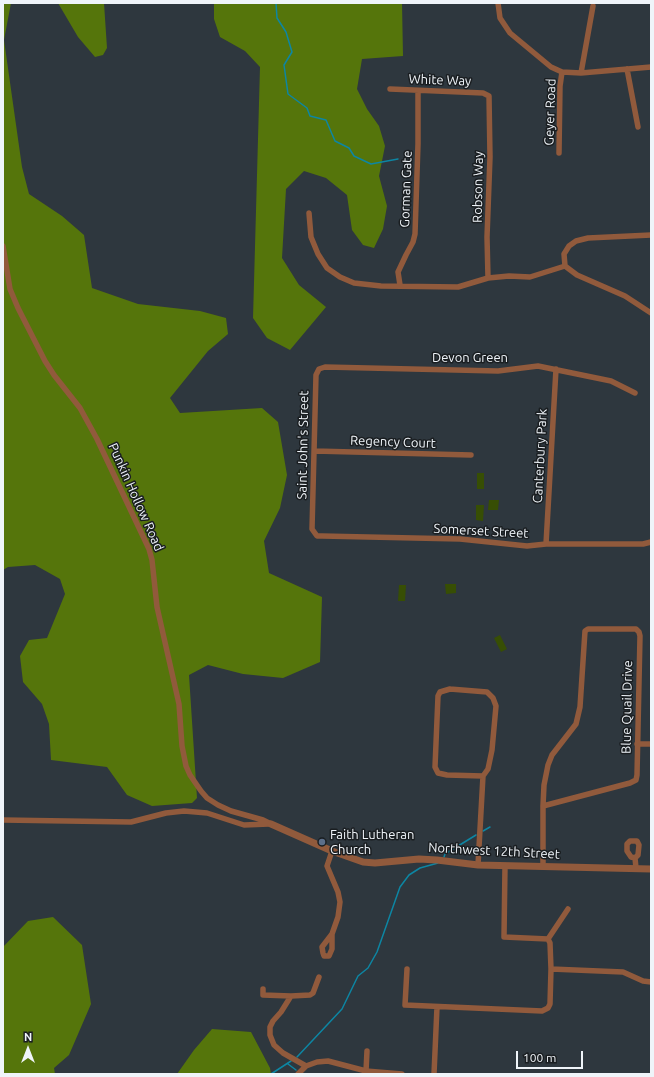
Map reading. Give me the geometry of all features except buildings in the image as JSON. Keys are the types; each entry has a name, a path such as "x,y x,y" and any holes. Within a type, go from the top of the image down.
{"street":[{"path":"498,3 500,18 510,33 551,67 562,72 581,73 651,67"},
{"path":"581,73 593,6"},
{"path":"627,70 638,127"},
{"name":"Geyer Road","path":"559,153 560,86 562,72"},
{"name":"White Way","path":"390,89 483,93 489,96"},
{"name":"Gorman Gate","path":"400,285 398,272 413,242 415,234 418,91"},
{"name":"Robson Way","path":"488,278 487,237 490,157 489,96"},
{"path":"309,213 314,247 327,268 340,277 354,283 372,285 458,287 488,278 509,276 530,277 565,266"},
{"path":"651,236 588,238 576,241 569,246 564,254 565,266 577,275 625,296 651,313"},
{"name":"Punkin Hollow Road","path":"3,246 10,289 18,308 48,366 80,408 97,439 149,549 152,560 157,607 179,704 182,746 186,766 190,775 200,791 207,798 218,805 271,824"},
{"name":"Devon Green","path":"325,367 498,371 538,366 611,381 635,393"},
{"name":"Saint John's Street","path":"312,529 316,375 319,369 325,367"},
{"name":"Canterbury Park","path":"546,544 556,369"},
{"name":"Regency Court","path":"314,450 471,455"},
{"name":"Somerset Street","path":"312,529 317,536 460,539 527,546 546,544 643,544 651,542"},
{"name":"Blue Quail Drive","path":"588,629 636,630 639,632 640,636 636,780 630,783 543,806 544,785 548,765 552,755 576,724 580,706 585,633 588,629"},
{"path":"478,865 483,776 488,769 492,750 496,706 493,698 487,692 450,689 440,692 438,696 436,713 435,767 438,773 447,775 483,776"},
{"path":"637,744 651,744"},
{"path":"543,806 543,867"},
{"path":"3,820 131,822 166,812 184,811 207,814 244,825 271,824"},
{"name":"Northwest 12th Street","path":"271,824 332,851 363,862 388,863 425,859 478,865 651,869"},
{"path":"332,851 327,866 338,892 340,902 338,918 332,934"},
{"path":"635,858 636,868"},
{"path":"505,866 504,937 548,938"},
{"path":"548,938 568,909"},
{"path":"407,969 405,1005 542,1011 548,1008 550,1004 552,969 550,944 548,938"},
{"path":"552,969 623,972 643,981 651,982"},
{"path":"263,989 263,995 310,995 315,989 319,977"},
{"path":"291,996 270,1026 270,1035 274,1045 283,1053 306,1066"},
{"path":"434,1074 437,1007"},
{"path":"366,1071 367,1051"},
{"path":"298,1074 306,1066 317,1062 328,1061 366,1071 402,1074"}],"green space":[{"path":"3,3 11,3 4,40 22,167 29,194 62,216 84,235 92,288 138,304 200,311 226,318 228,334 208,351 170,398 180,413 262,408 278,422 287,475 280,508 264,541 269,573 322,597 320,662 283,678 243,674 208,665 189,675 197,798 192,803 152,806 127,795 107,767 51,760 49,724 42,704 23,682 20,656 29,640 47,638 65,594 60,579 35,565 8,567 3,570"},
{"path":"58,3 104,3 107,48 103,55 95,57 78,37"},
{"path":"214,3 402,3 403,56 362,59 357,89 367,109 379,126 385,146 379,176 387,206 383,229 374,248 363,245 352,230 347,195 326,178 304,171 286,189 282,258 299,285 326,307 290,350 267,338 253,318 260,67 245,51 220,37 214,19"},
{"path":"477,473 484,473 484,489 477,489"},
{"path":"489,500 499,500 498,510 488,510"},
{"path":"476,505 484,505 483,521 476,520"},
{"path":"445,584 456,584 456,593 446,594"},
{"path":"399,585 406,585 405,601 398,601"},
{"path":"500,635 507,649 501,652 494,638"},
{"path":"53,917 82,945 91,1004 69,1055 54,1068 55,1074 3,1074 3,947 28,921"},
{"path":"212,1029 251,1032 270,1068 271,1074 177,1074 194,1050"}],"waterway":[{"path":"276,3 277,18 286,32 292,52 284,65 288,94 307,108 310,116 326,120 335,141 349,148 354,156 371,164 398,159"},
{"path":"483,831 490,827"},
{"path":"444,857 445,854 476,835"},
{"path":"297,1057 342,1009 358,976 368,968 377,952 400,887 409,875 420,868 438,863"},
{"path":"271,1074 291,1061"},
{"path":"288,1064 296,1070"}],"place":[{"name":"Faith Lutheran Church","path":"322,842"}]}
